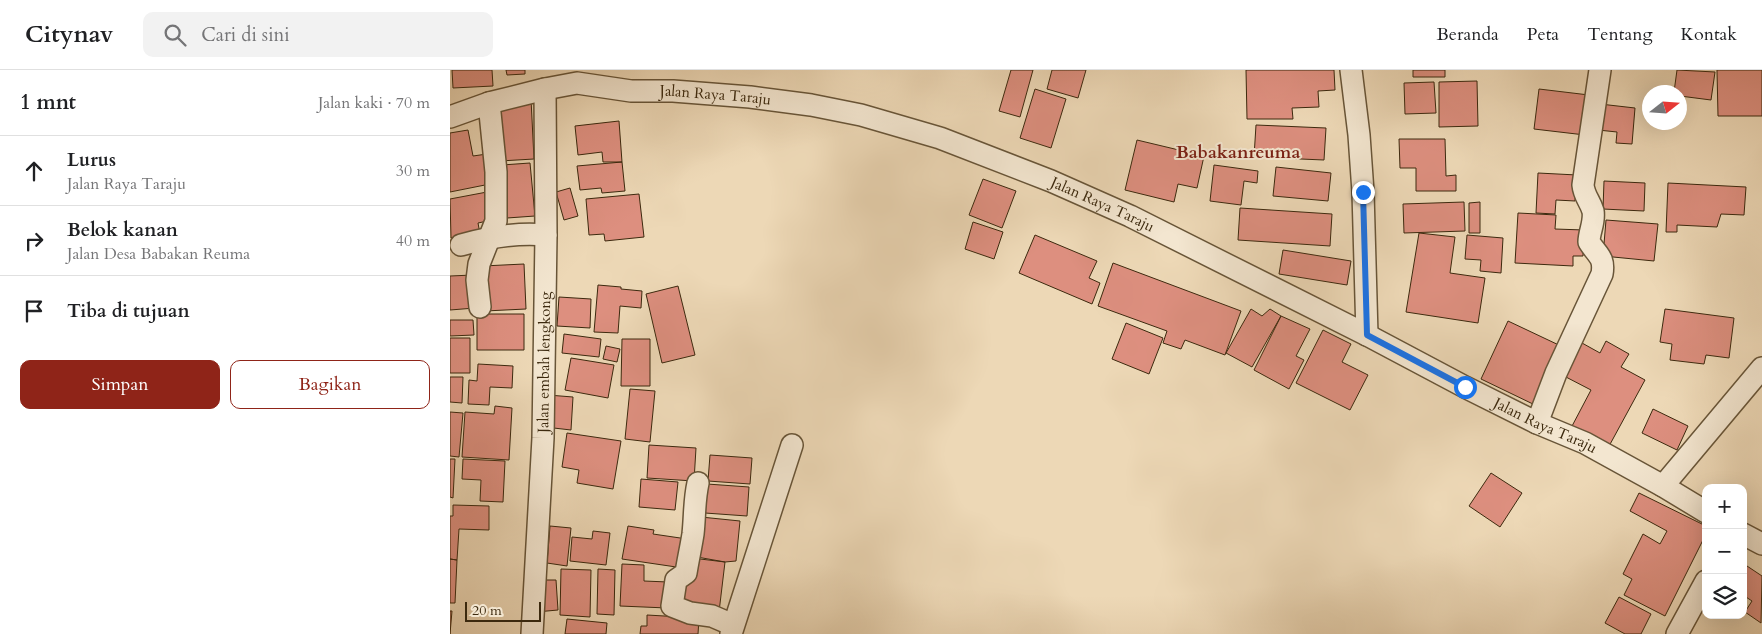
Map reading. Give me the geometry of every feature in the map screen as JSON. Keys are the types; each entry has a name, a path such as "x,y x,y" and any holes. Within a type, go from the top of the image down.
{"street":[{"path":"1352,70 1363,192 1367,335"},
{"path":"1537,423 1556,372 1602,274 1604,264 1588,242 1593,223 1592,211 1584,195 1583,185 1600,70"},
{"name":"Jalan Raya Taraju","path":"450,117 489,103 577,83 631,91 673,91 750,96 861,115 912,129 1042,177 1130,216 1537,423 1584,443 1702,510"},
{"name":"Jalan embah lengkong","path":"532,634 543,438 546,235 544,89"},
{"path":"480,307 479,264 496,221 496,172 489,103"},
{"path":"461,245 491,237 530,234 546,235"},
{"path":"1663,486 1762,368"},
{"path":"698,483 694,500 693,536 686,573 676,580 672,606 690,613 712,616 732,630 792,445"},
{"path":"1747,536 1762,544"},
{"path":"1676,634 1702,588"}],"building":[{"path":"452,70 492,70 493,86 453,88"},
{"path":"506,70 525,70 525,74 507,75"},
{"path":"1011,70 1033,70 1020,117 999,111"},
{"path":"1052,70 1086,70 1078,98 1047,89"},
{"path":"1246,70 1334,70 1335,90 1318,91 1319,107 1292,108 1293,119 1247,119"},
{"path":"1413,70 1445,70 1445,77 1413,77"},
{"path":"1677,70 1715,72 1711,100 1687,97 1687,85 1675,85"},
{"path":"1717,70 1762,70 1762,116 1718,116"},
{"path":"1477,81 1478,126 1439,127 1439,82"},
{"path":"1434,82 1436,113 1405,114 1404,83"},
{"path":"1035,89 1066,99 1051,148 1020,138"},
{"path":"1539,89 1589,95 1585,135 1534,129"},
{"path":"531,99 534,159 500,161 497,101"},
{"path":"1600,104 1635,108 1632,144 1616,143 1617,132 1598,130"},
{"path":"619,121 622,162 603,162 602,152 578,155 575,126"},
{"path":"1256,125 1326,128 1324,160 1254,157"},
{"path":"468,130 473,156 487,154 490,184 450,192 450,133"},
{"path":"1399,139 1445,139 1446,176 1456,175 1456,191 1416,191 1416,168 1400,168"},
{"path":"1137,140 1204,156 1197,188 1178,184 1174,202 1125,190"},
{"path":"622,162 625,191 602,193 601,188 580,190 577,166"},
{"path":"530,163 535,216 507,218 502,165"},
{"path":"1214,165 1258,171 1257,183 1244,181 1241,205 1210,201"},
{"path":"1276,167 1331,173 1328,201 1273,196"},
{"path":"1538,173 1577,175 1575,201 1556,200 1555,214 1536,213"},
{"path":"983,179 1016,191 1002,228 969,215"},
{"path":"1604,181 1645,183 1644,211 1603,209"},
{"path":"1668,183 1746,187 1744,215 1721,214 1717,227 1677,225 1677,232 1666,232"},
{"path":"570,188 578,216 564,220 556,192"},
{"path":"487,192 492,220 478,223 480,234 451,238 450,199"},
{"path":"639,194 644,237 605,241 604,234 589,235 586,199"},
{"path":"1464,202 1465,231 1404,233 1403,204"},
{"path":"1480,202 1480,233 1469,233 1469,203"},
{"path":"1240,208 1332,214 1330,246 1238,240"},
{"path":"1518,213 1556,215 1555,229 1584,230 1583,256 1573,256 1573,266 1515,263"},
{"path":"1606,220 1658,224 1654,261 1603,256"},
{"path":"973,222 1003,232 994,259 965,249"},
{"path":"1419,233 1455,237 1450,273 1485,278 1478,323 1406,312"},
{"path":"1035,235 1097,261 1089,278 1100,283 1092,304 1019,273"},
{"path":"1467,235 1503,238 1501,273 1480,271 1481,260 1465,259"},
{"path":"1283,250 1351,261 1347,285 1279,274"},
{"path":"1113,263 1241,311 1225,355 1185,340 1181,349 1163,343 1167,331 1098,306"},
{"path":"524,264 526,309 485,311 483,266"},
{"path":"473,275 475,308 450,310 450,276"},
{"path":"598,285 642,291 641,308 620,306 618,333 594,332"},
{"path":"678,286 695,355 662,363 646,294"},
{"path":"559,297 591,299 590,328 557,326"},
{"path":"1251,309 1262,316 1270,309 1281,316 1252,367 1226,353"},
{"path":"1665,309 1734,318 1729,358 1706,355 1704,364 1670,360 1672,344 1660,342"},
{"path":"477,314 524,314 524,350 477,350"},
{"path":"1281,316 1310,329 1296,356 1304,360 1289,389 1254,370"},
{"path":"450,320 473,320 474,335 450,336"},
{"path":"1508,321 1563,347 1535,405 1481,379"},
{"path":"1126,323 1163,338 1149,374 1112,359"},
{"path":"1323,330 1351,344 1342,362 1368,375 1350,410 1296,383"},
{"path":"564,334 601,339 599,357 562,353"},
{"path":"450,338 470,338 470,373 450,373"},
{"path":"622,339 650,339 650,386 621,386"},
{"path":"1606,341 1629,354 1621,367 1645,380 1608,448 1571,428 1591,390 1564,376 1582,343 1600,353"},
{"path":"606,346 620,349 617,362 603,359"},
{"path":"571,358 614,365 608,398 565,390"},
{"path":"478,364 513,366 512,388 490,387 489,405 468,404 469,380 477,381"},
{"path":"450,377 463,377 462,403 450,402"},
{"path":"630,389 655,391 650,442 625,439"},
{"path":"548,395 573,397 571,430 545,427"},
{"path":"495,406 512,408 509,460 462,457 465,412 494,414"},
{"path":"1653,409 1688,426 1677,450 1642,433"},
{"path":"450,412 463,413 459,457 450,456"},
{"path":"567,433 621,441 613,489 577,483 579,470 562,467"},
{"path":"649,445 696,448 694,481 647,478"},
{"path":"710,455 752,458 750,484 708,481"},
{"path":"450,459 455,459 453,498 450,497"},
{"path":"463,459 505,461 503,502 480,501 481,480 462,479"},
{"path":"1491,473 1522,493 1500,527 1469,506"},
{"path":"641,479 678,482 675,510 639,507"},
{"path":"707,484 749,487 747,516 705,513"},
{"path":"1639,493 1702,524 1702,542 1665,616 1624,595 1632,579 1623,574 1643,534 1660,544 1667,531 1630,511"},
{"path":"453,505 489,506 489,530 459,529 457,560 450,559 450,516 453,516"},
{"path":"701,517 740,521 736,561 725,562 697,557"},
{"path":"550,526 571,528 567,566 547,563"},
{"path":"628,526 654,530 653,534 687,539 683,568 622,559"},
{"path":"593,531 610,533 606,565 570,561 572,537 592,539"},
{"path":"692,558 725,562 719,612 680,607 683,581"},
{"path":"450,559 457,560 455,603 450,603"},
{"path":"622,564 644,565 644,581 668,582 667,608 620,606"},
{"path":"1747,566 1762,576 1761,623 1747,613 1747,609 1752,601 1747,598"},
{"path":"561,569 591,570 590,617 560,615"},
{"path":"598,569 615,570 614,615 597,614"},
{"path":"540,580 556,580 558,610 536,612"},
{"path":"1619,597 1651,614 1641,634 1625,634 1605,623"},
{"path":"450,611 452,611 450,634"},
{"path":"647,615 699,618 698,634 640,634 641,626 647,626"},
{"path":"567,619 607,623 606,634 565,634"}],"district":[{"name":"Babakanreuma","path":"1238,152"}],"route":[{"path":"1363,192 1367,335 1465,387"}]}
